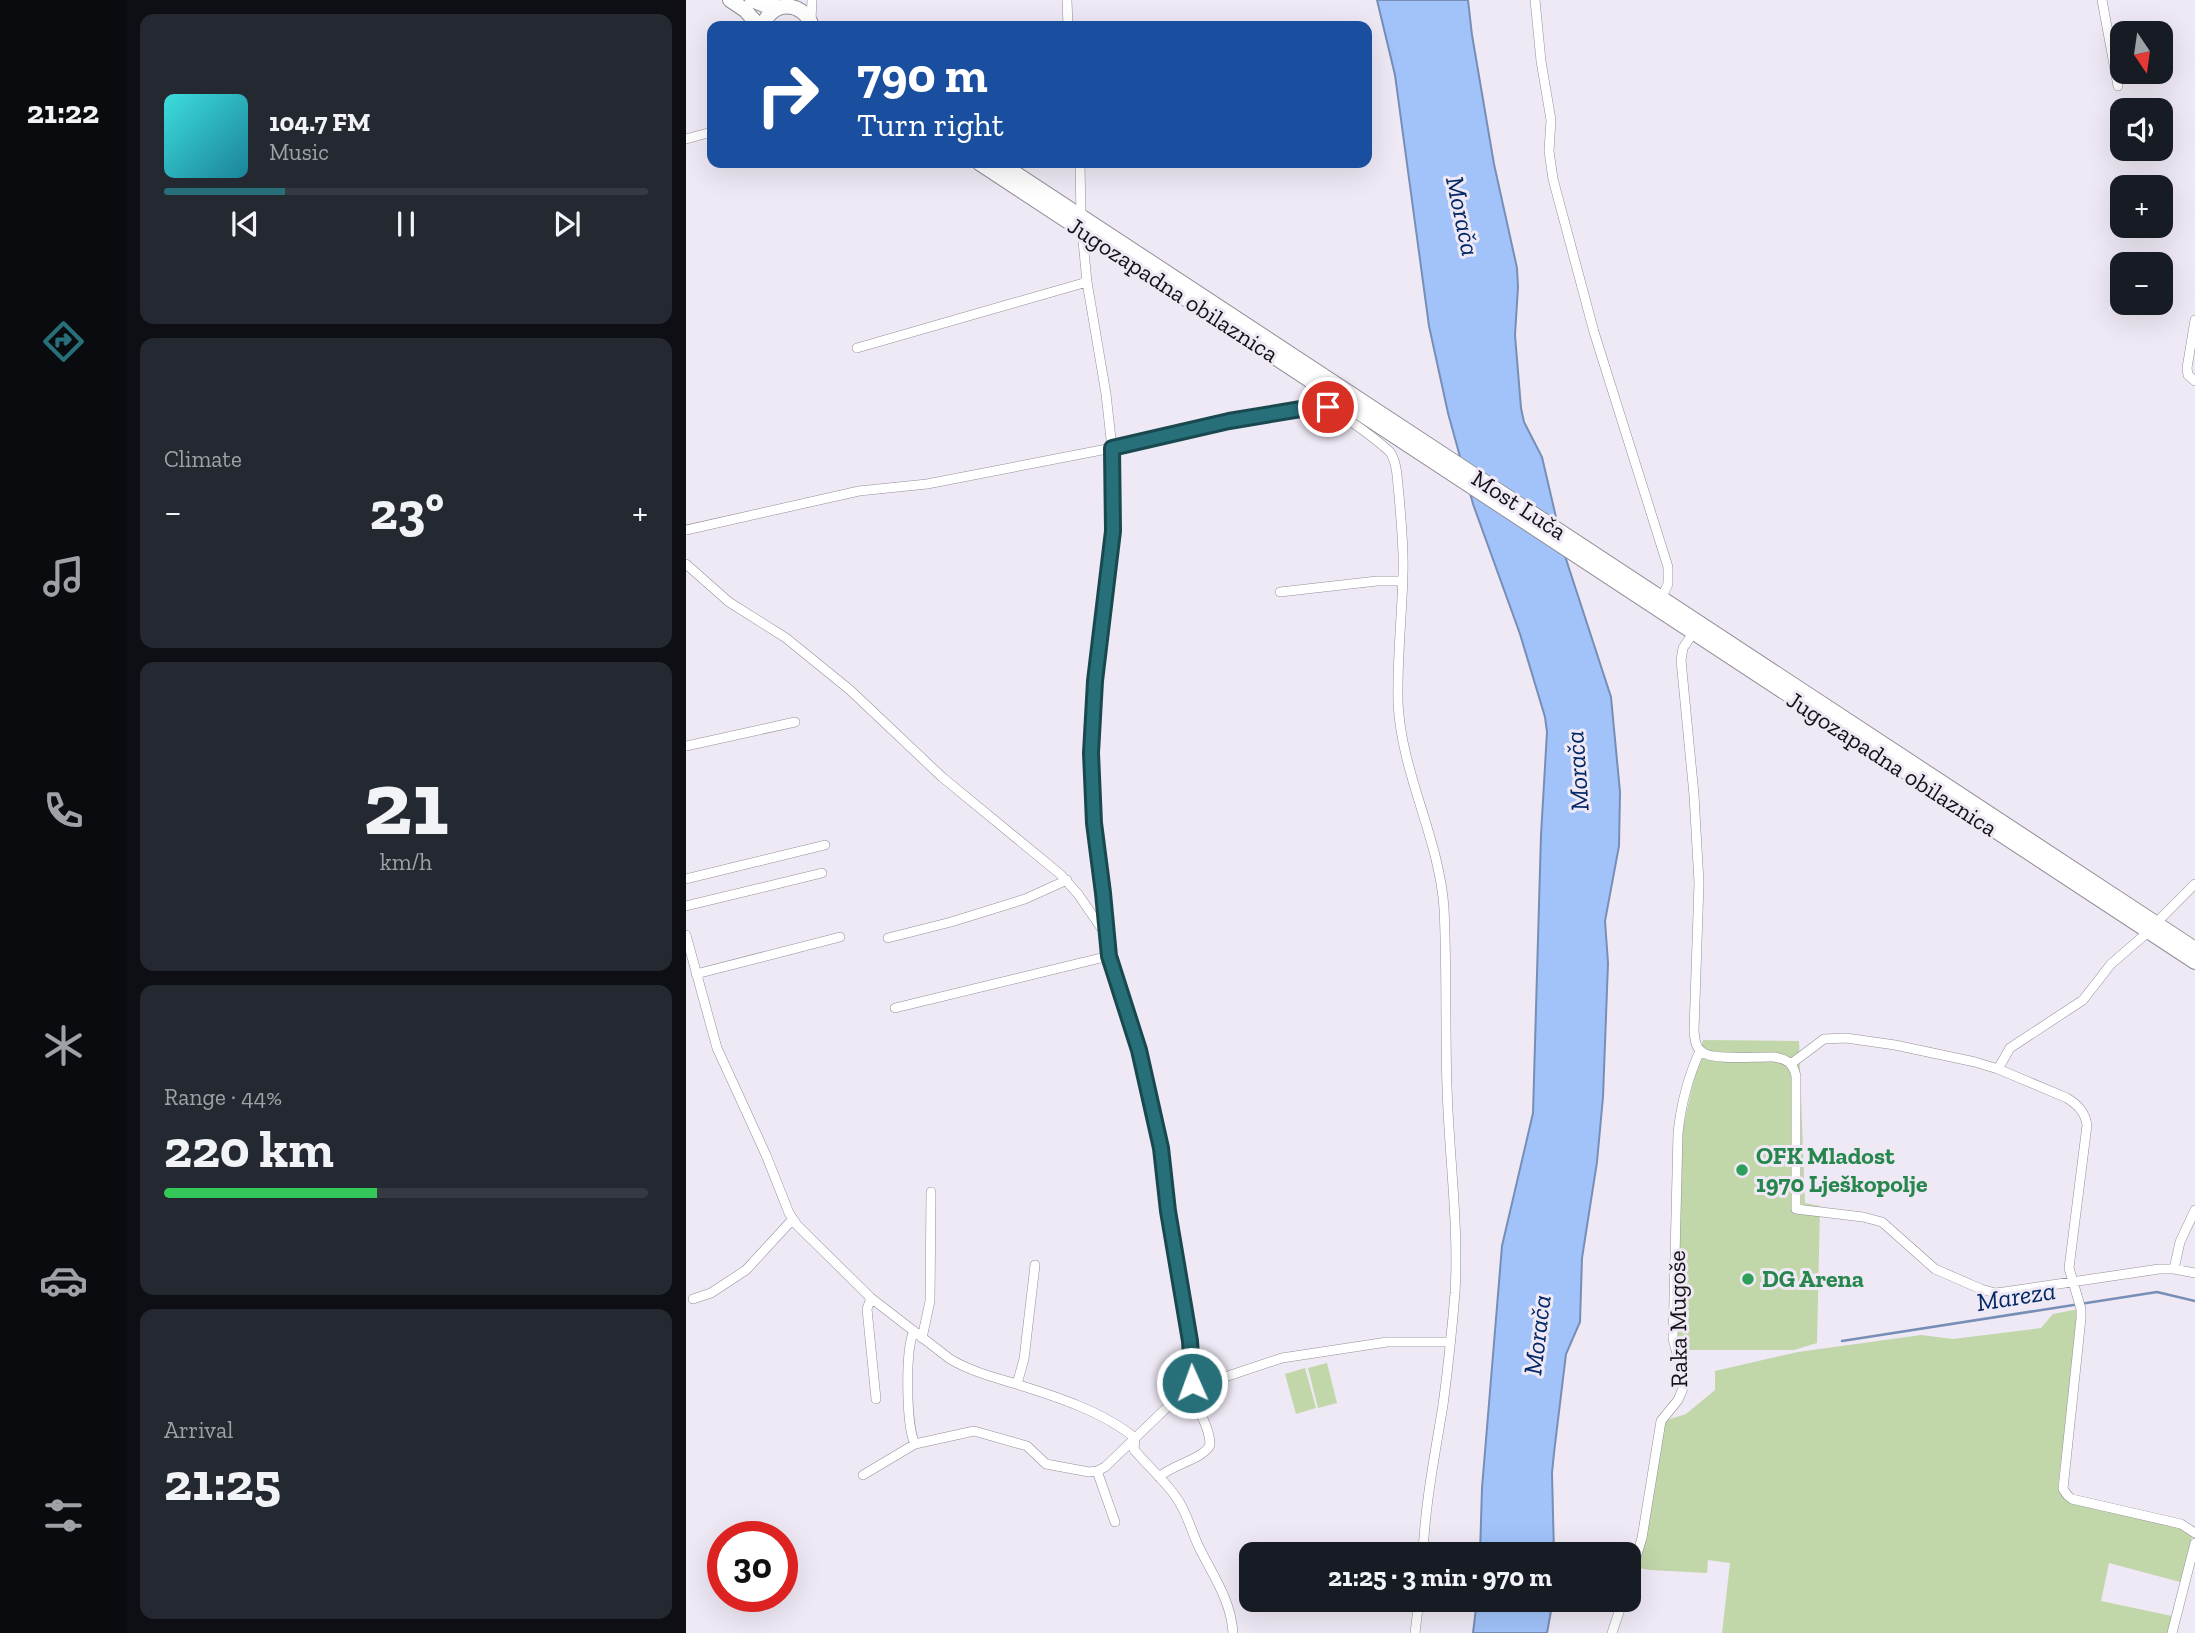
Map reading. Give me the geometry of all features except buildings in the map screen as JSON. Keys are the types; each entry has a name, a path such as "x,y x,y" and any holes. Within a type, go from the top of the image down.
{"main road":[{"path":"730,0 746,10 756,21"},
{"path":"752,0 786,4 801,9 810,21"},
{"path":"764,21 766,16 786,4"},
{"name":"Jugozapadna obilaznica","path":"988,168 1082,223"},
{"name":"Jugozapadna obilaznica","path":"1007,168 1082,223 1439,459"},
{"name":"Most Luča","path":"1439,459 1593,560"},
{"name":"Jugozapadna obilaznica","path":"1593,560 1662,597 2152,927 2195,962"},
{"name":"Jugozapadna obilaznica","path":"1593,560 1693,633 2152,927 2195,948"}],"street":[{"path":"812,0 812,21"},
{"path":"1067,0 1068,21"},
{"path":"1535,0 1541,61 1551,120 1549,152 1553,179 1594,332 1668,567 1668,584 1662,597"},
{"path":"2102,0 2118,86"},
{"path":"686,139 707,133"},
{"path":"863,1475 915,1444 961,1432 980,1431 1027,1446 1046,1464 1097,1471 1105,1467 1184,1391 1190,1382 1192,1371 1190,1341 1156,1125 1136,1038 1109,956 1105,934 1093,812 1091,753 1095,681 1113,531 1112,448 1106,394 1087,282 1080,168"},
{"path":"858,348 1087,282"},
{"path":"2194,320 2187,368 2190,378 2195,381"},
{"path":"686,530 859,492 927,484 1112,448 1229,421 1319,406 1328,407 1380,443 1394,458 1403,539 1398,703 1406,759 1436,855 1444,908 1447,1086 1457,1248 1445,1391 1425,1517 1424,1542"},
{"path":"686,564 721,596 786,638 850,690 942,777 1067,880 1094,914 1105,934"},
{"path":"1280,592 1377,581 1403,581"},
{"path":"1693,633 1683,648 1681,660 1693,782 1699,883 1694,1031 1700,1051 1714,1056 1774,1057 1784,1058 1792,1063 1796,1076 1796,1209 1863,1217 1882,1222 1935,1269 1989,1292 2174,1269 2195,1273"},
{"path":"686,746 795,722"},
{"path":"686,879 825,845"},
{"path":"686,906 822,873"},
{"path":"888,938 1013,902 1067,880"},
{"path":"1998,1069 2010,1048 2083,1000 2112,964 2195,884"},
{"path":"686,936 717,1048 792,1220 871,1298 943,1354 964,1367 1017,1384 1115,1423 1135,1438"},
{"path":"696,974 840,937"},
{"path":"895,1008 1109,956"},
{"path":"1792,1063 1825,1039 1846,1038 1895,1045 1998,1069 2076,1104 2086,1117 2087,1125 2069,1268 2080,1305 2064,1493 2072,1499 2181,1524 2195,1533"},
{"name":"Raka Mugoše","path":"1641,1542 1661,1421 1678,1400 1684,1386 1673,1339 1678,1133 1683,1101 1700,1051"},
{"path":"922,1338 930,1301 931,1192"},
{"path":"2174,1269 2180,1242 2195,1210"},
{"path":"693,1299 711,1293 746,1270 792,1220"},
{"path":"1017,1384 1024,1359 1035,1265"},
{"path":"871,1298 867,1309 876,1399"},
{"path":"914,1331 910,1339 909,1355 909,1416 910,1434 915,1444"},
{"path":"1190,1382 1206,1383 1282,1358 1374,1343 1449,1342"},
{"path":"1159,1477 1205,1452 1210,1445 1197,1408 1184,1391"},
{"path":"1135,1438 1134,1450 1181,1505 1199,1548 1230,1608 1233,1633"},
{"path":"1097,1471 1115,1522"},
{"path":"2172,1633 2195,1543"},
{"path":"1415,1633 1418,1612"},
{"path":"1612,1633 1619,1612"}],"green space":[{"name":"OFK Mladost 1970 Lješkopolje","path":"1703,1040 1799,1041 1805,1203 1820,1206 1817,1343 1794,1350 1677,1350 1681,1136"},
{"path":"2079,1309 2058,1486 2063,1496 2180,1527 2192,1536 2180,1582 2109,1563 2101,1601 2172,1616 2168,1633 1722,1633 1730,1563 1708,1560 1707,1573 1641,1568 1641,1542 1638,1542 1661,1422 1686,1414 1715,1390 1715,1371 1798,1352 1921,1335 1953,1339 2041,1328 2053,1314"},
{"path":"1327,1363 1337,1403 1318,1408 1308,1368"},
{"path":"1305,1368 1316,1408 1296,1414 1285,1374"}],"water":[{"name":"Morača","path":"1377,0 1468,0 1494,164 1517,268 1515,335 1521,408 1524,422 1542,457 1565,556 1611,697 1620,792 1619,846 1605,921 1608,963 1603,1097 1597,1162 1582,1258 1580,1322 1566,1354 1554,1453 1554,1542 1480,1542 1482,1488 1502,1246 1533,1113 1541,835 1547,732 1520,634 1473,504 1448,413 1429,326 1395,75"},
{"path":"1476,1612 1551,1612 1547,1633 1473,1633"}],"waterway":[{"name":"Mareza","path":"1842,1341 2157,1292 2195,1301"}],"place":[{"name":"OFK Mladost 1970 Lješkopolje","path":"1742,1170"},
{"name":"DG Arena","path":"1748,1279"}],"route":[{"path":"1192,1383 1190,1341 1168,1211 1161,1148 1148,1083 1130,1016 1109,956 1094,823 1091,753 1095,681 1113,531 1112,448 1229,421 1319,406 1328,407"}]}
